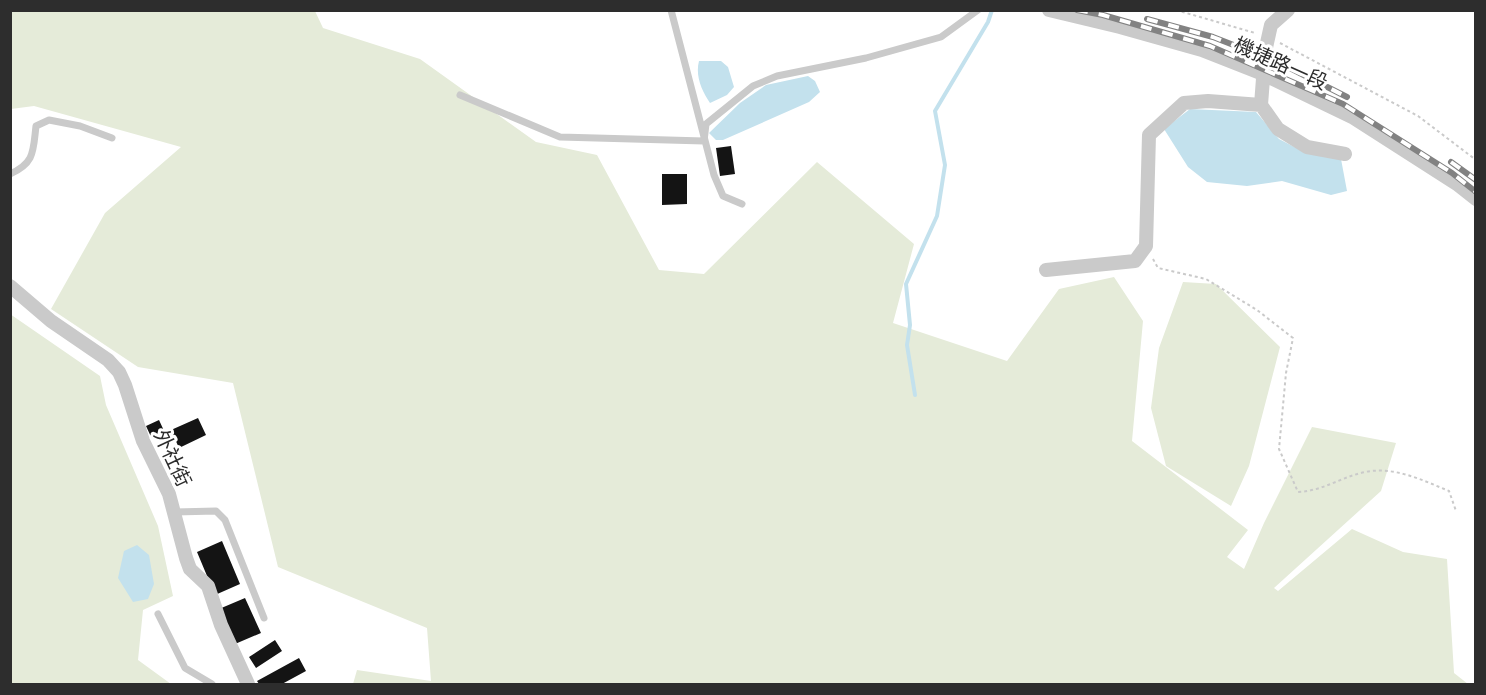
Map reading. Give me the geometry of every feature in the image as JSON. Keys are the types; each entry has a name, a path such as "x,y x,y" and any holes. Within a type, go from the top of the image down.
{"street":[{"name":"機捷路一段","path":"1049,10 1120,27 1202,51 1263,74 1353,118 1457,184 1476,199"},
{"path":"1288,10 1271,25 1263,74 1261,105 1278,129 1308,147 1345,154"},
{"path":"1046,270 1135,261 1146,246 1149,135 1184,103 1208,101 1261,105"},
{"name":"外社街","path":"10,286 51,321 108,360 119,372 143,441 170,494 190,569 208,586 221,625 248,684"}],"lane":[{"path":"671,10 714,175 723,196 742,204"},
{"path":"704,141 706,124 753,86 777,76 866,58 941,37 978,10"},
{"path":"460,95 560,137 704,141"},
{"path":"10,174 23,168 32,157 36,126 49,120 80,126 112,138"},
{"path":"175,512 216,511 225,520 264,618"},
{"path":"158,614 185,668 212,684"}],"path":[{"name":"機捷路一段","path":"1176,10 1269,37 1418,116 1476,160"},
{"path":"1146,246 1158,268 1206,279 1257,310 1293,338 1279,449 1298,492 1313,491 1365,472 1400,472 1449,490 1456,511"}],"green space":[{"path":"10,11 315,11 323,28 420,59 536,142 597,155 659,270 704,274 817,162 914,244 893,323 1007,361 1059,289 1114,277 1143,321 1132,441 1248,530 1227,557 1244,569 1264,523 1312,427 1396,443 1381,491 1274,588 1278,591 1352,529 1403,552 1447,559 1454,673 1468,684 353,684 357,670 431,681 427,628 278,567 233,383 138,367 51,309 105,213 181,147 34,106 11,109"},
{"path":"1183,282 1216,284 1280,347 1249,466 1231,506 1166,466 1151,408 1159,348"},
{"path":"10,314 100,376 106,405 158,526 173,596 143,610 138,660 171,684 11,684"}],"water":[{"path":"699,61 721,61 728,67 734,87 727,95 710,103 700,83"},
{"path":"808,76 815,81 820,92 809,102 723,140 716,140 709,133 740,103 766,85"},
{"path":"1190,109 1256,112 1279,139 1304,152 1341,159 1347,191 1331,195 1282,181 1247,186 1207,182 1188,167 1164,129"},
{"path":"137,545 149,555 154,584 148,599 133,602 118,578 124,551"}],"building":[{"path":"731,146 735,174 720,176 716,148"},
{"path":"662,174 687,174 687,204 662,205"},
{"path":"198,418 206,435 179,448 171,430"},
{"path":"159,420 165,433 152,439 146,426"},
{"path":"222,541 240,584 215,595 197,552"},
{"path":"245,598 261,633 235,644 219,609"},
{"path":"275,640 282,651 256,668 249,657"},
{"path":"299,658 306,671 282,684 259,684 257,681"}],"waterway":[{"path":"915,395 907,345 910,325 906,284 937,216 945,165 935,111 988,22 992,10"}],"railway":[{"path":"1077,10 1103,15 1210,46 1343,104 1452,173 1476,192"},
{"path":"1147,19 1213,37 1282,64 1347,97"},
{"path":"1451,162 1476,180"}]}
